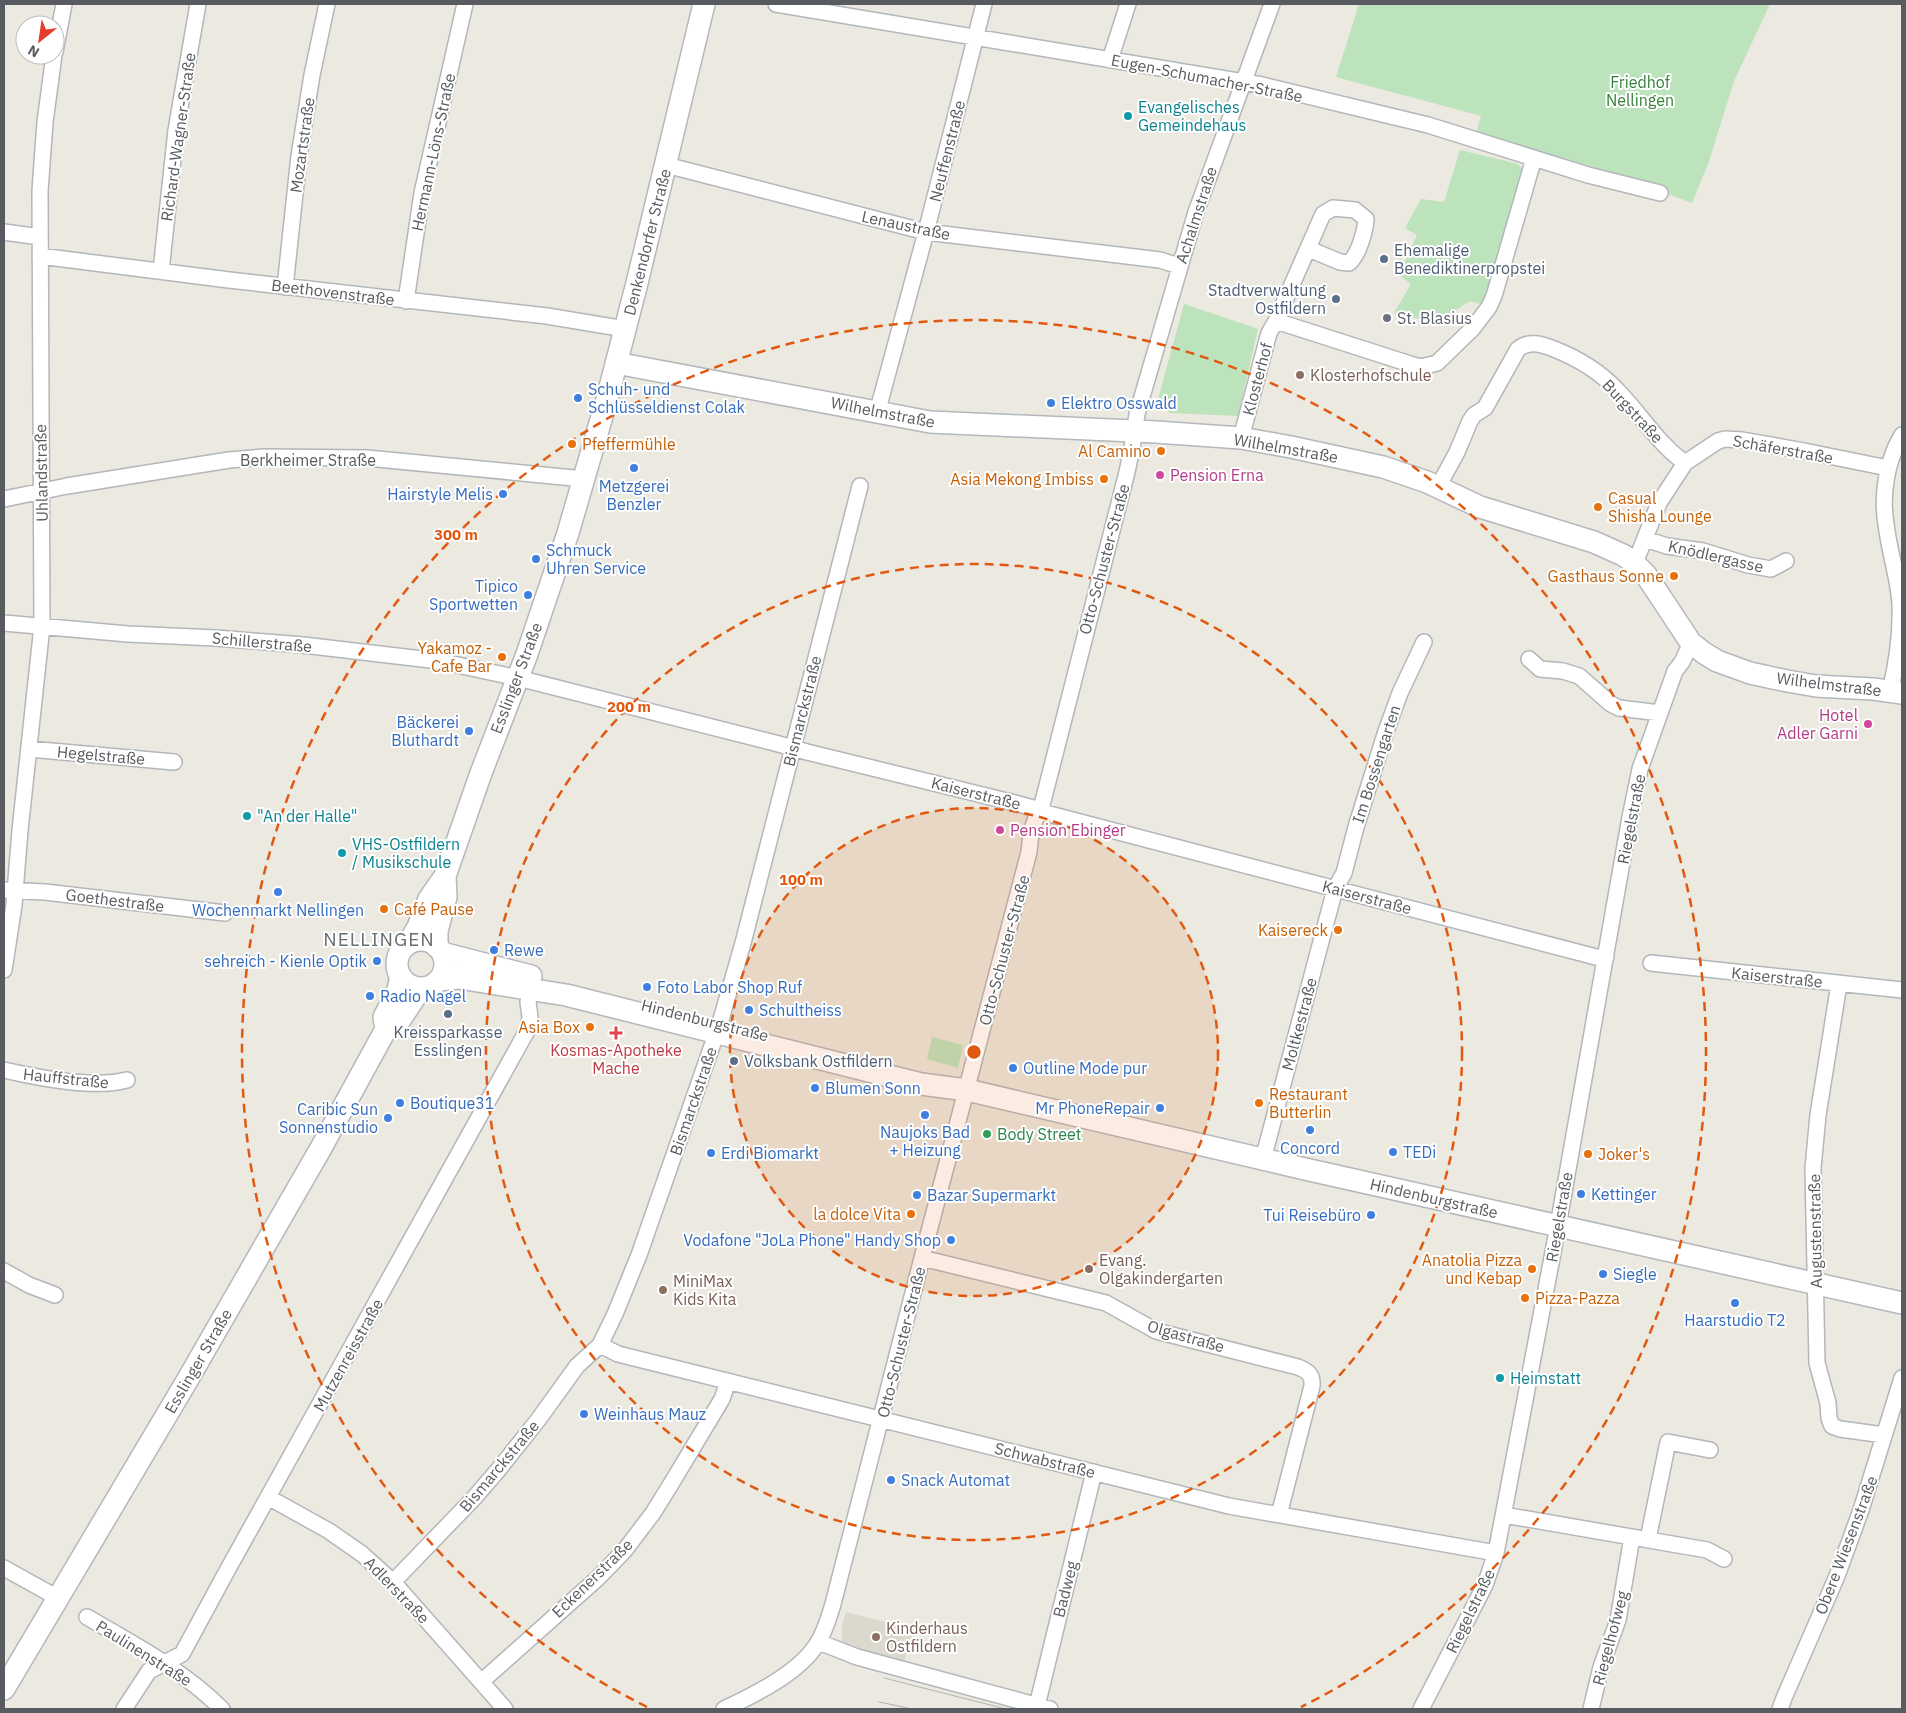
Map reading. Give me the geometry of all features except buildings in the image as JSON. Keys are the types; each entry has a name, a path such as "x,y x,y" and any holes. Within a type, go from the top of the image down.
{"main road":[{"name":"Denkendorfer Straße","path":"584,479 625,329 704,4"},
{"name":"Wilhelmstraße","path":"616,363 877,413 950,424 1134,431 1241,438 1291,446 1383,468 1438,487 1480,507 1594,542 1614,550 1632,561 1656,588 1691,643 1717,661 1750,673 1816,686 1896,692"},
{"name":"Esslinger Straße","path":"386,1030 384,1017 398,990 401,977 397,968 398,957 418,928 429,899 445,876 480,772 518,678 584,479"},
{"name":"Esslinger Straße","path":"4,1689 197,1363 321,1148 386,1030 396,1024 445,966 437,931 446,897 445,876"},
{"path":"409,943 421,940 428,941 440,950"},
{"name":"Hindenburgstraße","path":"440,950 532,983 718,1028 924,1074 967,1090 1263,1159 1816,1282 1902,1303"},
{"path":"401,977 412,986 430,984"},
{"name":"Hindenburgstraße","path":"430,984 456,977 532,983"}],"street":[{"name":"Richard-Wagner-Straße","path":"161,271 176,130 198,4"},
{"name":"Mozartstraße","path":"285,287 298,156 327,4"},
{"name":"Hermann-Löns-Straße","path":"406,301 422,193 465,4"},
{"name":"Eugen-Schumacher-Straße","path":"776,4 840,8 976,37 1262,85 1428,125 1588,175 1660,193"},
{"name":"Neuffenstraße","path":"877,413 926,232 984,4"},
{"path":"1110,60 1128,4"},
{"name":"Achalmstraße","path":"1134,431 1137,414 1196,212 1272,4"},
{"name":"Uhlandstraße","path":"4,970 10,890 19,836 42,626 40,237 43,145 53,65"},
{"name":"Klosterhof","path":"1276,321 1421,367 1437,363 1472,328 1485,312 1494,296 1534,158"},
{"name":"Lenaustraße","path":"666,165 926,232 1160,260 1179,266"},
{"path":"4,232 40,237"},
{"name":"Klosterhof","path":"1241,438 1268,333 1276,321 1309,249"},
{"name":"Beethovenstraße","path":"40,256 285,287 547,316 625,329"},
{"name":"Burgstraße","path":"1438,487 1457,452 1470,421 1474,415 1485,408 1518,349 1524,344 1536,343 1552,348 1573,357 1597,372 1617,389 1668,448 1685,463"},
{"name":"Otto-Schuster-Straße","path":"819,1642 833,1604 1029,852 1031,830 1035,817 1042,805 1127,472 1134,431"},
{"path":"1896,692 1896,657 1900,619 1898,585 1885,522 1888,468 1893,452 1902,435"},
{"name":"Schäferstraße","path":"1685,463 1718,441 1732,439 1888,468"},
{"name":"Berkheimer Straße","path":"4,499 220,461 264,457 367,458 584,479"},
{"path":"1632,561 1637,558 1646,539 1659,504 1685,463"},
{"name":"Bismarckstraße","path":"393,1582 489,1481 517,1448 577,1366 600,1345 608,1332 627,1285 718,1028 743,943 860,486"},
{"name":"Knödlergasse","path":"1646,539 1667,546 1703,551 1748,565 1771,569 1786,561"},
{"name":"Schillerstraße","path":"4,623 128,634 222,638 312,646 439,661 518,678"},
{"name":"Im Bossengarten","path":"1335,889 1344,873 1360,810 1386,730 1400,693 1424,642"},
{"name":"Riegelstraße","path":"1421,1709 1485,1585 1496,1552 1558,1226 1640,769 1675,671 1682,662 1691,643"},
{"path":"1529,659 1540,669 1579,676 1611,704 1619,708 1660,713"},
{"name":"Kaiserstraße","path":"518,678 1015,803 1038,811 1548,945 1596,957 1606,957"},
{"name":"Hegelstraße","path":"28,749 174,762"},
{"name":"Moltkestraße","path":"1263,1159 1335,889"},
{"name":"Goethestraße","path":"10,890 45,892 225,913"},
{"name":"Kaiserstraße","path":"1651,963 1902,990"},
{"name":"Mutzenreisstraße","path":"124,1709 149,1671 182,1654 189,1642 528,1029 530,1017 528,1002 532,983"},
{"name":"Augustenstraße","path":"1838,984 1818,1115 1813,1168 1817,1363 1832,1426 1840,1429 1884,1435"},
{"name":"Hauffstraße","path":"4,1070 57,1079 106,1084 128,1080"},
{"name":"Olgastraße","path":"922,1258 1106,1303 1156,1332 1298,1366 1310,1373 1312,1386 1279,1515"},
{"path":"4,1271 29,1285 55,1295"},
{"name":"Schwabstraße","path":"600,1345 618,1354 1229,1506 1496,1552"},
{"name":"Obere Wiesenstraße","path":"1780,1709 1837,1576 1861,1510 1902,1378"},
{"name":"Eckenerstraße","path":"480,1682 598,1578 625,1550 653,1513 676,1476 722,1399 728,1381"},
{"path":"1648,1539 1668,1442 1710,1450"},
{"name":"Badweg","path":"1044,1708 1094,1472"},
{"name":"Adlerstraße","path":"268,1497 329,1531 362,1554 393,1582 505,1709"},
{"path":"1504,1515 1707,1550 1724,1559"},
{"name":"Riegelhofweg","path":"1591,1709 1601,1667 1618,1620 1632,1537"},
{"path":"4,1568 58,1598"},
{"name":"Paulinenstraße","path":"87,1617 165,1662 209,1696 222,1709"},
{"path":"724,1709 752,1697 781,1679 802,1661 819,1642 857,1657 1044,1708"}],"shaded area":[{"name":"Kinderhaus Ostfildern","path":"846,1612 913,1629 904,1663 847,1648 842,1644 842,1624"}],"green space":[{"name":"Friedhof Nellingen","path":"1359,4 1770,4 1734,81 1709,161 1692,203 1612,173 1476,133 1481,116 1336,77"},
{"path":"1460,150 1518,164 1525,172 1489,288 1481,304 1470,301 1439,321 1432,322 1394,313 1411,284 1399,275 1417,235 1405,228 1421,199 1444,202"},
{"path":"1184,304 1258,329 1238,416 1170,413 1157,403"},
{"path":"932,1037 963,1045 958,1068 927,1059"}],"tram line":[{"path":"884,1678 1006,1709"},
{"path":"879,1702 912,1709"}],"place":[{"name":"Evangelisches Gemeindehaus","path":"1128,116"},
{"name":"Ehemalige Benediktinerpropstei","path":"1384,259"},
{"name":"Stadtverwaltung Ostfildern","path":"1336,299"},
{"name":"St. Blasius","path":"1387,318"},
{"name":"Klosterhofschule","path":"1300,375"},
{"name":"Schuh- und Schlüsseldienst Colak","path":"578,398"},
{"name":"Elektro Osswald","path":"1051,403"},
{"name":"Pfeffermühle","path":"572,444"},
{"name":"Al Camino","path":"1161,451"},
{"name":"Metzgerei Benzler","path":"634,468"},
{"name":"Pension Erna","path":"1160,475"},
{"name":"Asia Mekong Imbiss","path":"1104,479"},
{"name":"Hairstyle Melis","path":"503,494"},
{"name":"Casual Shisha Lounge","path":"1598,507"},
{"name":"Schmuck Uhren Service","path":"536,559"},
{"name":"Gasthaus Sonne","path":"1674,576"},
{"name":"Tipico Sportwetten","path":"528,595"},
{"name":"Yakamoz - Cafe Bar","path":"502,657"},
{"name":"Hotel Adler Garni","path":"1868,724"},
{"name":"Bäckerei Bluthardt","path":"469,731"},
{"name":"\"An der Halle\"","path":"247,816"},
{"name":"Pension Ebinger","path":"1000,830"},
{"name":"VHS-Ostfildern / Musikschule","path":"342,853"},
{"name":"Wochenmarkt Nellingen","path":"278,892"},
{"name":"Café Pause","path":"384,909"},
{"name":"Kaisereck","path":"1338,930"},
{"name":"Rewe","path":"494,950"},
{"name":"sehreich - Kienle Optik","path":"377,961"},
{"name":"Foto Labor Shop Ruf","path":"647,987"},
{"name":"Radio Nagel","path":"370,996"},
{"name":"Schultheiss","path":"749,1010"},
{"name":"Kreissparkasse Esslingen","path":"448,1014"},
{"name":"Asia Box","path":"590,1027"},
{"name":"Kosmas-Apotheke Mache","path":"616,1033"},
{"name":"Volksbank Ostfildern","path":"734,1061"},
{"name":"Outline Mode pur","path":"1013,1068"},
{"name":"Blumen Sonn","path":"815,1088"},
{"name":"Boutique31","path":"400,1103"},
{"name":"Restaurant Butterlin","path":"1259,1103"},
{"name":"Mr PhoneRepair","path":"1160,1108"},
{"name":"Naujoks Bad + Heizung","path":"925,1115"},
{"name":"Caribic Sun Sonnenstudio","path":"388,1118"},
{"name":"Concord","path":"1310,1130"},
{"name":"Body Street","path":"987,1134"},
{"name":"TEDi","path":"1393,1152"},
{"name":"Erdi Biomarkt","path":"711,1153"},
{"name":"Joker's","path":"1588,1154"},
{"name":"Kettinger","path":"1581,1194"},
{"name":"Bazar Supermarkt","path":"917,1195"},
{"name":"la dolce Vita","path":"911,1214"},
{"name":"Tui Reisebüro","path":"1371,1215"},
{"name":"Vodafone \"JoLa Phone\" Handy Shop","path":"951,1240"},
{"name":"Evang. Olgakindergarten","path":"1089,1269"},
{"name":"Anatolia Pizza und Kebap","path":"1532,1269"},
{"name":"Siegle","path":"1603,1274"},
{"name":"MiniMax Kids Kita","path":"663,1290"},
{"name":"Pizza-Pazza","path":"1525,1298"},
{"name":"Haarstudio T2","path":"1735,1303"},
{"name":"Heimstatt","path":"1500,1378"},
{"name":"Weinhaus Mauz","path":"584,1414"},
{"name":"Snack Automat","path":"891,1480"},
{"name":"Kinderhaus Ostfildern","path":"876,1637"}],"district":[{"name":"NELLINGEN","path":"379,939"}]}
